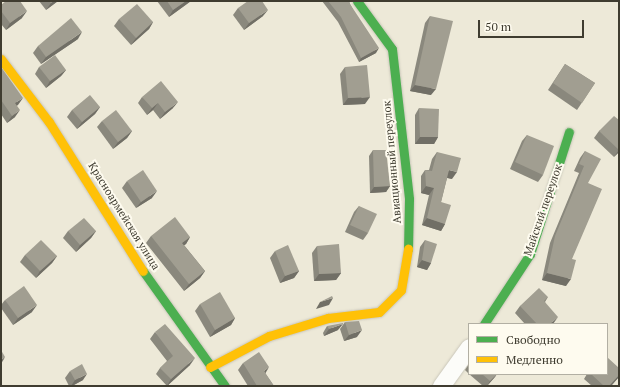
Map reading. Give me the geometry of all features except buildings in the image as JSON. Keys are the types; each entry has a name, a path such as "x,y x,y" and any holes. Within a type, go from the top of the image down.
{"street":[{"name":"Авиационный переулок","path":"210,367 269,336 328,318 379,312 401,290 410,233 409,198 392,49 357,1"},
{"name":"Красноармейская улица","path":"1,59 87,178 151,283 225,386"},
{"name":"Майский переулок","path":"485,323 530,254 569,132"},
{"path":"440,386 468,348"}],"traffic: fast":[{"path":"357,1 392,49 409,199 408,249"},
{"path":"485,323 530,254 569,132"},
{"path":"143,271 225,386"}],"traffic: slow":[{"path":"1,59 49,122 143,271"},
{"path":"210,367 269,336 328,318 379,312 401,290 408,249"}]}
